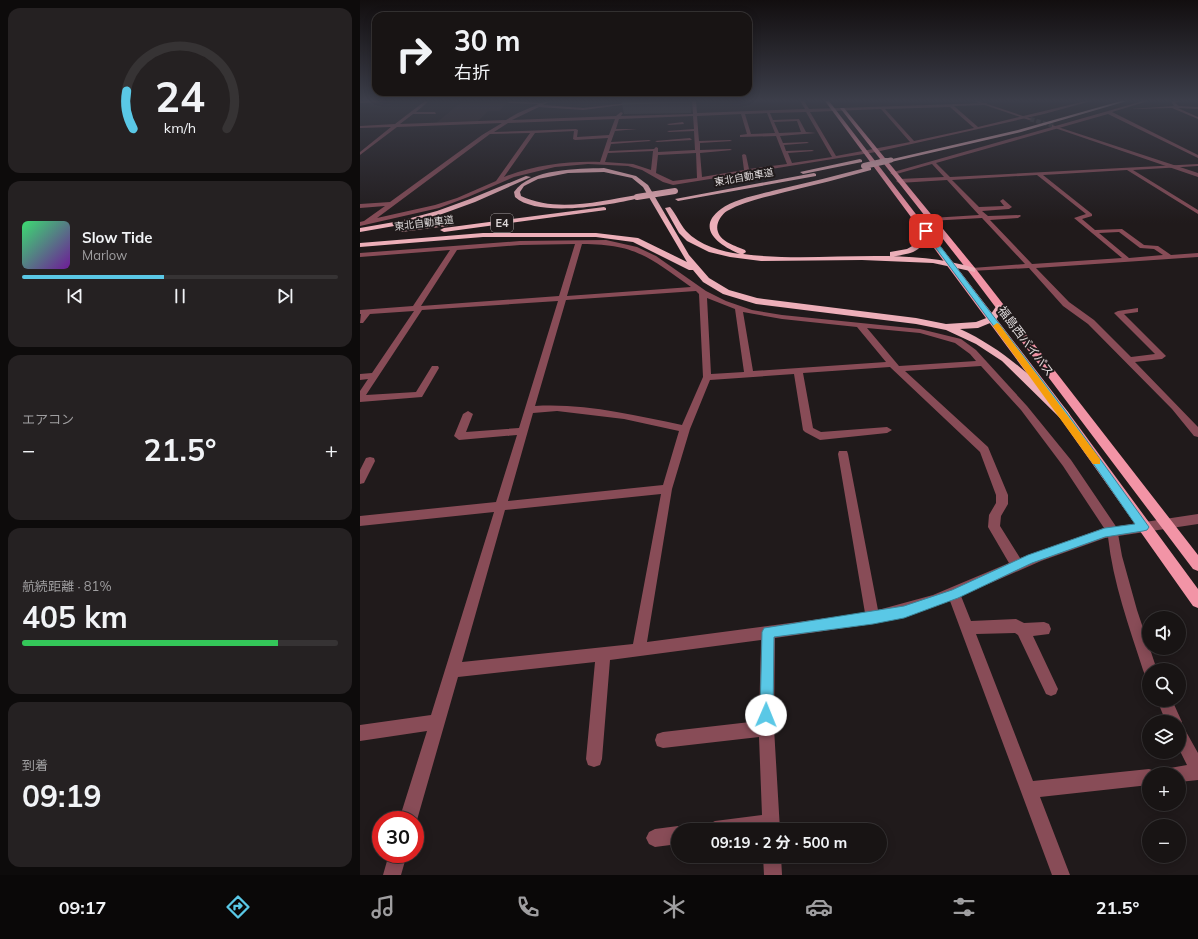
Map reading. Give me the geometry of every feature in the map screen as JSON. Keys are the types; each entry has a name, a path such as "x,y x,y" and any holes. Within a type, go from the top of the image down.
{"highway":[{"name":"福島西バイパス","path":"859,142 865,152 919,220 1064,415 1198,602"},
{"name":"福島西バイパス","path":"868,142 972,270 1198,565"},
{"name":"東北自動車道","path":"360,241 676,195 864,165 890,160 959,142"},
{"path":"769,259 734,249 722,242 714,232 716,218 724,210 750,199 864,165 972,142"},
{"name":"東北自動車道","path":"676,195 749,182 864,165"},
{"path":"360,230 403,223 439,213 467,203 516,181 540,173 573,168 604,167 628,171 650,180 658,190 682,231 696,243 730,255 752,259 862,258 949,262 972,270"},
{"path":"640,200 562,206 526,201 518,197 517,192 522,185 536,178 568,171 604,170 634,177 646,186 686,256 706,280 726,292 756,301 916,321 946,327 983,344 996,352 1022,373 1064,415"},
{"name":"東北自動車道","path":"360,235 640,200"},
{"path":"862,258 900,254 914,249 921,240 919,220"},
{"path":"360,245 483,235 596,235 635,240 699,271"},
{"path":"946,327 978,325 992,319 1000,307"}],"street":[{"path":"360,154 376,142"},
{"path":"368,222 390,204 476,142"},
{"path":"498,182 526,142"},
{"path":"602,163 610,143 619,142"},
{"path":"653,174 656,148 665,142"},
{"path":"700,179 697,142 702,142"},
{"path":"826,142 835,158"},
{"path":"360,224 424,210 459,199 513,176 546,168 602,163 638,167 668,182 700,179 835,158 918,142"},
{"path":"893,173 1003,142"},
{"path":"1100,142 1198,175"},
{"path":"1168,142 1198,157"},
{"path":"790,165 781,144 807,143"},
{"path":"607,152 656,148 698,152 730,150"},
{"path":"785,152 812,151"},
{"path":"744,155 747,172"},
{"path":"933,162 979,209 1030,267 1066,304 1086,318 1129,360 1175,406 1198,434"},
{"path":"899,181 1198,165"},
{"path":"1128,169 1198,212"},
{"path":"1038,173 1088,213 1090,215 1077,218 1128,260"},
{"path":"979,209 1009,207 1002,201"},
{"path":"360,206 390,204"},
{"path":"931,220 1018,216"},
{"path":"1093,232 1120,230 1142,247 1156,247 1170,257"},
{"path":"411,811 580,242"},
{"path":"360,255 520,243 606,242 636,248 654,257 700,291 723,303 739,308 769,315 920,331 958,341 983,363 1024,408 1067,463 1109,532 1130,610 1148,663"},
{"path":"360,399 455,247"},
{"path":"972,270 1198,255"},
{"path":"360,321 364,312 563,298 700,291"},
{"path":"639,650 667,489 685,429 708,377 700,291"},
{"path":"739,308 749,374"},
{"path":"1129,360 1162,356 1118,312 1135,310"},
{"path":"859,324 895,366 984,450 1002,495 1002,504 995,515 994,527 1017,565"},
{"path":"708,377 798,370 983,363"},
{"path":"360,399 419,395 435,368"},
{"path":"798,370 808,430 820,436 887,430"},
{"path":"360,377 375,376"},
{"path":"530,410 557,408 617,415 685,429"},
{"path":"468,414 459,436 524,431"},
{"path":"843,454 873,618"},
{"path":"360,480 370,461"},
{"path":"360,521 501,508 667,489"},
{"path":"453,670 639,650 873,618 904,612 954,594 1017,565 1109,532 1198,519"},
{"path":"954,594 1061,875"},
{"path":"967,628 1016,626 1023,630 1044,629"},
{"path":"1023,630 1051,689"},
{"path":"768,632 766,728 771,823"},
{"path":"594,759 603,654"},
{"path":"360,733 438,722"},
{"path":"663,740 766,728"},
{"path":"1186,747 1198,770 1186,772"},
{"path":"1029,790 1142,778"},
{"path":"655,838 671,836"},
{"path":"392,875 395,863"},
{"path":"772,863 773,875"}],"slow traffic":[{"path":"997,326 1097,461"}],"route":[{"path":"766,715 768,632 873,618 904,612 954,594 1028,560 1105,533 1143,527 1064,415 926,231"}]}
